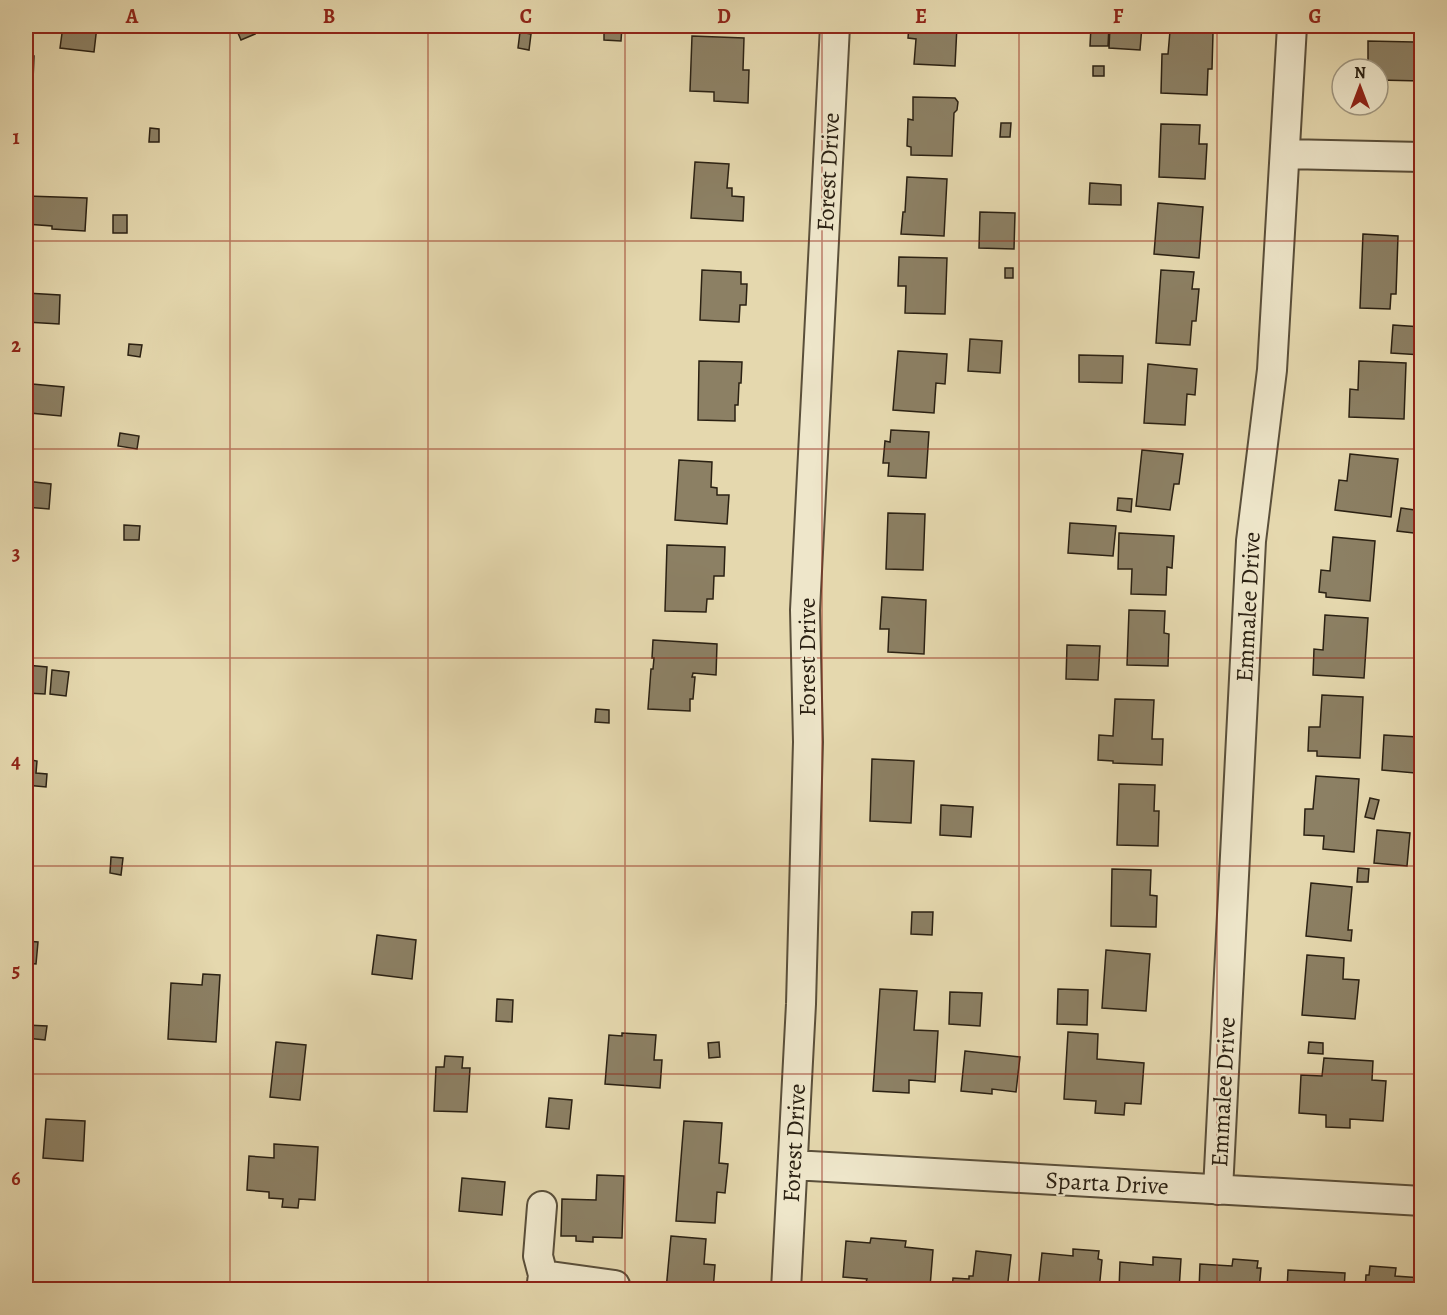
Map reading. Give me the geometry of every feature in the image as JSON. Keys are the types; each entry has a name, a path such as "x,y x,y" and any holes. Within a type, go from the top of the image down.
{"street":[{"name":"Forest Drive","path":"786,1290 801,1004 808,742 805,610 835,26"},
{"name":"Emmalee Drive","path":"1218,1190 1251,541 1272,370 1292,26"},
{"path":"1285,154 1422,157"},
{"name":"Sparta Drive","path":"793,1165 1422,1201"},
{"path":"542,1206 538,1256 542,1282 615,1285 614,1290"}],"building":[{"path":"63,26 97,26 94,52 60,48"},
{"path":"235,26 251,26 255,34 241,40"},
{"path":"604,26 622,26 621,41 604,40"},
{"path":"909,26 957,26 955,66 914,64 916,39 908,38"},
{"path":"1013,26 1030,26 1030,29 1013,28"},
{"path":"1091,26 1109,26 1108,46 1090,46"},
{"path":"1110,26 1142,26 1140,50 1109,48"},
{"path":"1170,31 1213,33 1212,69 1208,69 1207,95 1161,93 1162,54 1168,54"},
{"path":"520,32 531,34 529,50 518,48"},
{"path":"1414,33 1422,33 1422,81 1390,80 1390,57 1368,57 1368,41 1414,42"},
{"path":"692,36 744,38 743,70 749,70 748,103 714,101 714,92 690,91"},
{"path":"26,56 34,56 32,104 26,104"},
{"path":"1093,66 1104,66 1104,76 1093,76"},
{"path":"913,97 955,98 958,102 954,113 952,156 911,155 911,147 907,146 908,119 913,120"},
{"path":"1001,123 1011,123 1010,137 1000,137"},
{"path":"1161,124 1200,125 1199,144 1207,144 1205,179 1159,177"},
{"path":"150,128 159,129 159,142 149,142"},
{"path":"695,162 729,164 727,188 732,188 732,196 744,197 743,221 691,218"},
{"path":"907,177 947,179 944,236 901,234"},
{"path":"1090,183 1121,185 1121,205 1089,204"},
{"path":"27,196 87,198 85,231 52,229 52,226 26,224"},
{"path":"1158,203 1203,207 1199,258 1154,254"},
{"path":"980,212 1015,213 1014,249 979,248"},
{"path":"113,215 127,215 127,233 113,233"},
{"path":"1363,234 1398,236 1396,294 1391,294 1390,309 1360,308"},
{"path":"899,257 947,258 945,314 905,313 906,286 898,286"},
{"path":"1005,268 1013,268 1013,278 1005,278"},
{"path":"702,270 741,272 741,284 747,284 746,305 740,305 739,322 700,320"},
{"path":"1161,270 1194,272 1192,289 1199,289 1196,321 1192,321 1190,345 1156,343"},
{"path":"26,293 60,295 59,324 26,322"},
{"path":"1393,325 1422,327 1422,355 1391,353"},
{"path":"970,339 1002,341 1000,373 968,371"},
{"path":"129,344 142,345 140,357 128,355"},
{"path":"898,351 947,354 945,384 936,383 934,413 893,410"},
{"path":"1079,355 1123,356 1122,383 1079,382"},
{"path":"699,361 742,362 738,405 735,405 735,421 698,420"},
{"path":"1359,361 1406,363 1404,419 1349,417 1350,389 1358,390"},
{"path":"1148,364 1197,369 1195,395 1187,394 1185,425 1144,423"},
{"path":"32,384 64,387 61,416 30,413"},
{"path":"891,430 929,432 926,478 888,476 889,463 883,463 885,441 890,442"},
{"path":"120,433 139,436 137,449 118,446"},
{"path":"1142,450 1183,454 1179,484 1174,484 1170,510 1136,506"},
{"path":"1350,454 1398,459 1391,517 1335,510 1339,480 1347,481"},
{"path":"679,460 712,462 711,487 717,488 717,495 729,495 727,524 675,520"},
{"path":"26,481 51,484 49,509 26,507"},
{"path":"1118,498 1132,499 1131,512 1117,510"},
{"path":"1401,508 1422,511 1422,534 1397,531"},
{"path":"888,513 925,514 923,570 886,569"},
{"path":"1070,523 1116,526 1113,556 1068,553"},
{"path":"124,525 140,526 139,540 124,540"},
{"path":"1119,533 1174,536 1172,568 1167,567 1166,595 1131,594 1132,569 1118,569"},
{"path":"1333,537 1375,541 1370,601 1326,597 1326,593 1319,592 1321,570 1330,571"},
{"path":"667,545 725,547 724,576 714,576 713,599 707,599 706,612 665,611"},
{"path":"882,597 926,600 924,654 888,652 889,629 880,629"},
{"path":"1129,610 1165,611 1164,633 1169,634 1168,666 1127,665"},
{"path":"1325,615 1368,618 1364,678 1313,675 1314,649 1323,650"},
{"path":"653,640 717,644 716,675 693,673 692,677 695,677 690,711 648,709 654,658 652,658"},
{"path":"1067,645 1100,646 1098,680 1066,679"},
{"path":"26,665 47,667 45,694 26,693"},
{"path":"52,670 69,672 66,696 50,694"},
{"path":"1322,695 1363,697 1360,758 1317,756 1317,751 1308,751 1309,727 1320,727"},
{"path":"1115,699 1154,700 1152,739 1163,739 1162,765 1113,763 1113,761 1098,760 1099,735 1113,736"},
{"path":"596,709 609,710 609,723 595,722"},
{"path":"1384,735 1418,737 1415,773 1382,770"},
{"path":"26,759 37,761 36,773 47,774 46,787 26,785"},
{"path":"872,759 914,761 911,823 870,821"},
{"path":"1316,776 1359,779 1354,852 1323,849 1324,836 1304,835 1305,809 1313,809"},
{"path":"1119,784 1155,785 1154,811 1159,811 1158,846 1117,845"},
{"path":"1370,798 1379,800 1374,819 1365,817"},
{"path":"941,805 973,807 971,837 940,835"},
{"path":"1377,830 1410,833 1407,866 1374,863"},
{"path":"26,838 28,838 26,868"},
{"path":"111,857 123,858 121,875 110,873"},
{"path":"1358,868 1369,869 1368,882 1357,882"},
{"path":"1112,869 1151,870 1150,895 1157,896 1156,927 1111,926"},
{"path":"1311,883 1352,887 1348,930 1352,930 1351,941 1306,936"},
{"path":"912,912 933,912 932,935 911,934"},
{"path":"377,935 416,940 412,979 372,974"},
{"path":"26,941 38,942 36,964 26,963"},
{"path":"1106,950 1150,954 1146,1011 1102,1008"},
{"path":"1307,955 1344,958 1343,979 1359,980 1355,1019 1302,1015"},
{"path":"203,974 220,975 216,1042 168,1039 171,983 202,985"},
{"path":"880,989 917,991 914,1030 938,1031 935,1082 909,1080 909,1093 873,1091"},
{"path":"1058,989 1088,990 1087,1025 1057,1024"},
{"path":"950,992 982,993 980,1026 949,1024"},
{"path":"497,999 513,1000 512,1022 496,1021"},
{"path":"26,1025 47,1026 45,1040 26,1038"},
{"path":"1068,1032 1098,1034 1097,1059 1144,1063 1141,1104 1125,1103 1124,1115 1095,1113 1096,1101 1064,1099"},
{"path":"622,1033 656,1035 654,1060 662,1060 660,1088 605,1084 609,1035 622,1036"},
{"path":"276,1042 306,1045 300,1100 270,1097"},
{"path":"719,1042 720,1057 709,1058 708,1043"},
{"path":"1309,1042 1323,1043 1323,1054 1308,1053"},
{"path":"965,1051 1020,1057 1016,1092 992,1089 992,1094 961,1091"},
{"path":"445,1056 463,1057 462,1068 470,1068 467,1112 434,1111 436,1067 444,1067"},
{"path":"1324,1058 1373,1061 1372,1080 1386,1081 1383,1121 1350,1119 1350,1128 1326,1127 1326,1115 1299,1113 1301,1075 1322,1076"},
{"path":"549,1098 572,1100 569,1129 546,1127"},
{"path":"46,1119 85,1121 83,1161 43,1158"},
{"path":"684,1121 722,1123 719,1163 728,1164 725,1193 717,1192 715,1223 676,1221"},
{"path":"274,1144 318,1147 315,1200 299,1199 298,1208 282,1207 283,1199 269,1198 269,1192 247,1190 249,1156 274,1158"},
{"path":"597,1175 624,1176 622,1238 593,1237 593,1242 576,1241 576,1236 561,1236 562,1199 596,1200"},
{"path":"462,1178 505,1182 502,1215 459,1211"},
{"path":"671,1236 706,1239 704,1264 715,1265 713,1290 666,1290"},
{"path":"871,1238 906,1241 905,1247 933,1250 930,1287 866,1282 867,1279 843,1277 846,1241 870,1243"},
{"path":"1073,1249 1099,1251 1098,1259 1102,1260 1099,1290 1038,1290 1042,1253 1073,1256"},
{"path":"976,1251 1011,1255 1007,1290 952,1290 953,1278 969,1279 969,1276 973,1276"},
{"path":"1153,1257 1181,1259 1179,1290 1119,1290 1120,1262 1153,1265"},
{"path":"1233,1259 1258,1261 1257,1268 1261,1268 1259,1290 1199,1290 1200,1264 1232,1266"},
{"path":"1370,1266 1396,1268 1395,1276 1422,1278 1422,1290 1365,1290 1366,1275 1369,1275"},
{"path":"1288,1270 1345,1273 1344,1290 1287,1290"}]}
